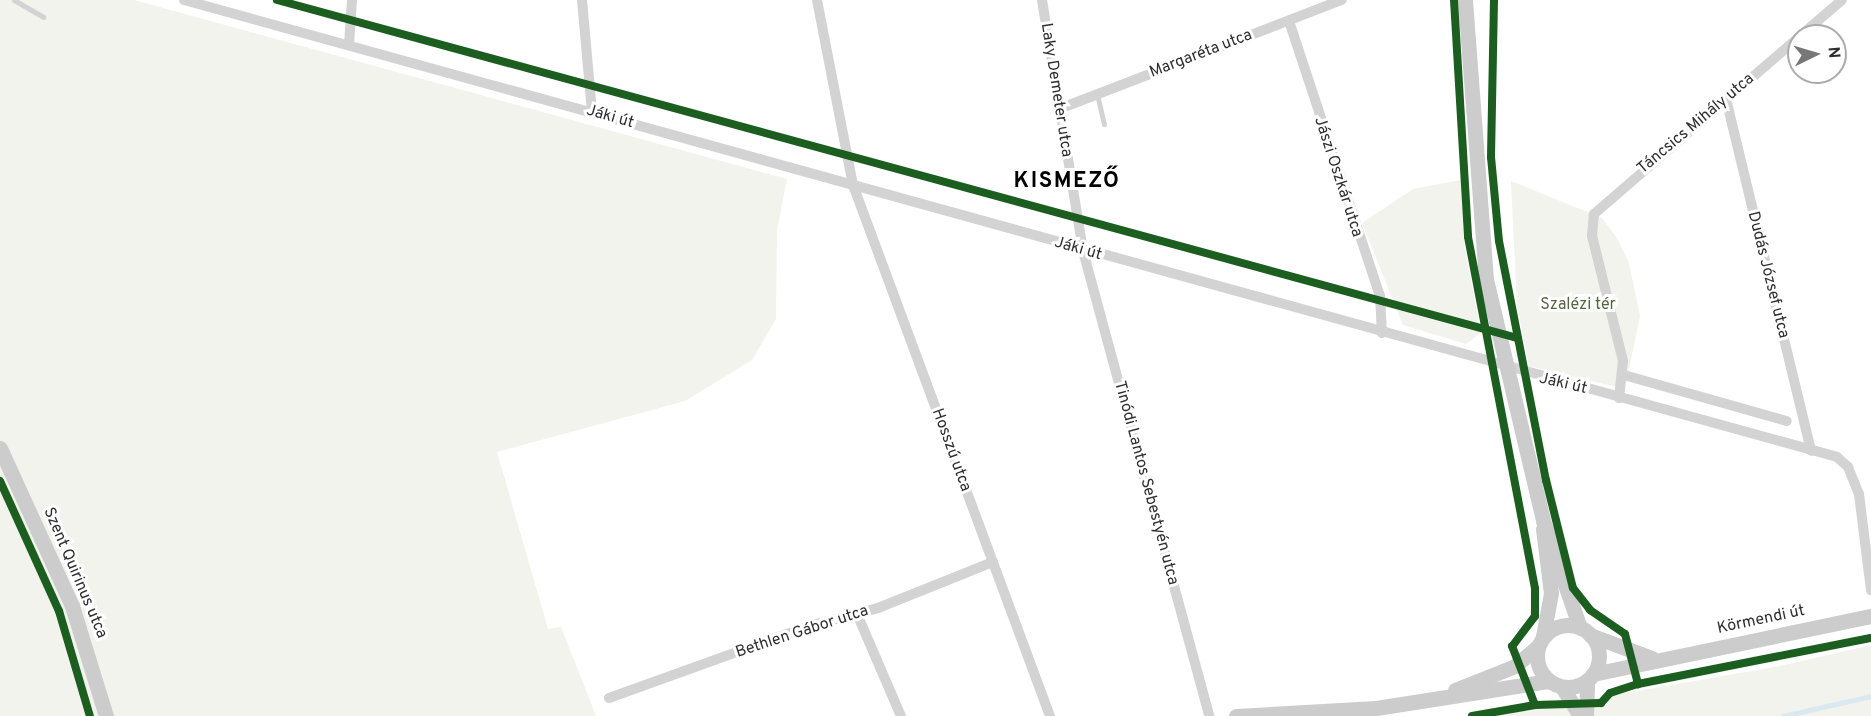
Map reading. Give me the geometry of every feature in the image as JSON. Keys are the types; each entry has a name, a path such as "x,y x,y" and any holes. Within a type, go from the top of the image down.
{"street":[{"name":"Jáki út","path":"184,0 592,112 1505,369 1837,457 1855,479 1871,590"},
{"path":"349,45 352,0"},
{"path":"582,0 592,112"},
{"name":"Hosszú utca","path":"817,0 853,185 1050,716"},
{"name":"Laky Demeter utca","path":"1041,0 1083,251"},
{"name":"Margaréta utca","path":"1059,109 1342,0"},
{"path":"1465,0 1486,279 1505,369 1543,520 1585,631 1599,653 1590,678 1586,716"},
{"name":"Táncsics Mihály utca","path":"1813,24 1842,0"},
{"name":"Jászi Oszkár utca","path":"1289,21 1380,296 1382,333"},
{"name":"Táncsics Mihály utca","path":"1624,375 1592,236 1594,214 1787,46"},
{"name":"Dudás József utca","path":"1726,99 1811,451"},
{"name":"Tinódi Lantos Sebestyén utca","path":"1083,251 1209,716"},
{"path":"1619,398 1624,375 1787,421"},
{"name":"Szent Quirinus utca","path":"0,448 72,606 106,716"},
{"path":"1543,520 1551,593 1538,666 1580,716"},
{"name":"Bethlen Gábor utca","path":"609,698 857,614 993,562"},
{"path":"857,614 901,716"},
{"name":"Körmendi út","path":"1590,678 1659,659 1871,616"},
{"path":"1424,701 1515,666 1541,641 1562,626 1585,631 1659,659"},
{"path":"1236,716 1424,701 1590,678"}],"lane":[{"path":"14,0 43,17"},
{"path":"1097,94 1104,124"}],"green space":[{"path":"0,0 134,0 787,179 777,230 776,319 752,360 685,401 497,452 548,629 561,627 596,716 0,716"},
{"path":"1461,180 1464,243 1481,333 1466,344 1403,325 1362,223 1413,189"},
{"name":"Szalézi tér","path":"1511,181 1602,218 1617,238 1629,263 1640,316 1625,389 1529,366 1517,306"},
{"path":"1871,645 1871,716 1494,716 1780,666"}],"waterway":[{"path":"1783,716 1871,696"}],"cycle path":[{"path":"277,0 1518,338"},
{"path":"1454,0 1468,237 1535,589 1535,616 1512,646 1535,705"},
{"path":"1494,0 1491,157 1499,241 1546,480 1573,588 1590,610 1625,634 1638,684"},
{"path":"0,481 59,611 90,716"},
{"path":"1472,716 1535,705 1601,703 1610,693 1638,684 1871,638"}],"district":[{"name":"KISMEZŐ","path":"1067,182"}]}
